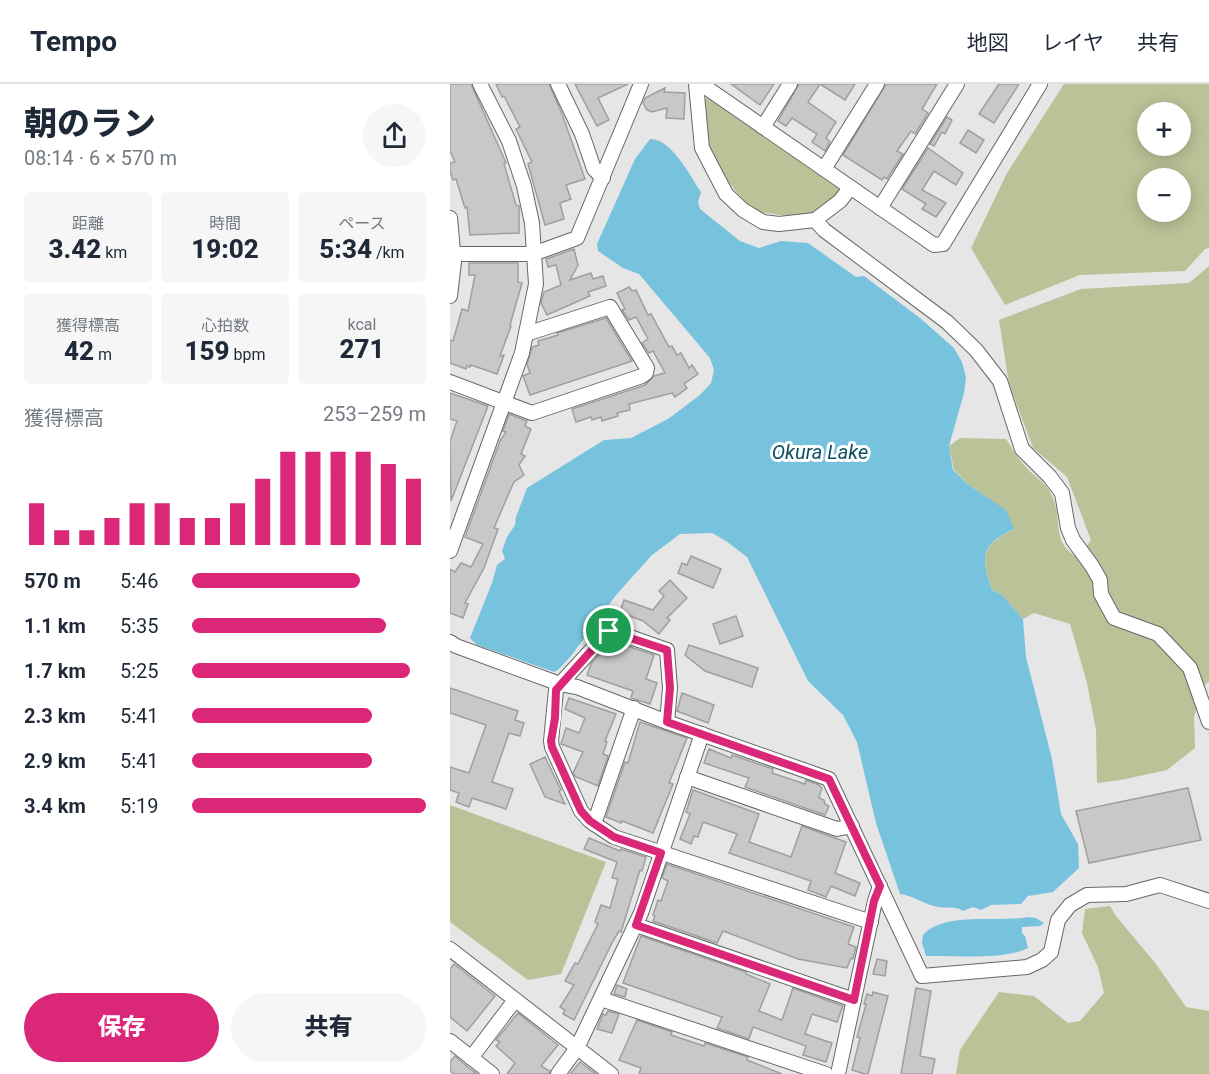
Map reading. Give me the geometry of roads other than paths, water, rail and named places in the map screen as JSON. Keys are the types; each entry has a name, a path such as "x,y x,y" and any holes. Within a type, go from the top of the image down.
{"street":[{"path":"450,551 522,353 536,284 532,223 524,186 508,141 480,84"},
{"path":"558,84 582,134 594,169 603,178"},
{"path":"453,254 534,252 577,238 641,84"},
{"path":"696,84 702,148 726,194 743,210 763,222 779,224 815,220 840,201 850,188"},
{"path":"700,84 934,245 943,244 1040,84"},
{"path":"763,127 790,84"},
{"path":"824,169 877,84"},
{"path":"880,208 957,84"},
{"path":"450,218 453,254 450,296"},
{"path":"815,220 824,230 947,322 976,351 1000,381 1022,449 1050,477 1062,493 1068,528 1073,540 1100,580 1101,594 1114,618 1158,634 1190,668 1209,722"},
{"path":"450,382 532,412 646,373 647,368 610,307 526,333"},
{"path":"667,722 670,688 667,650 609,631 560,684 556,690 552,747 581,811 594,824 614,837 871,922"},
{"path":"450,642 560,684 577,687 667,722 829,779 922,976 1027,968 1051,952 1058,920 1070,904 1087,895 1126,894 1160,885 1209,901"},
{"path":"594,824 634,708"},
{"path":"558,1074 577,1048 636,925 702,734"},
{"path":"687,777 837,829 852,826"},
{"path":"838,1074 874,901 880,886"},
{"path":"636,925 854,1000"},
{"path":"450,950 611,1074"},
{"path":"601,999 826,1074"},
{"path":"471,1058 515,1000"},
{"path":"450,1041 492,1074"}],"water":[{"name":"Okura Lake","path":"650,139 666,145 686,168 701,192 698,202 700,209 740,241 759,248 781,241 808,243 856,277 864,276 920,318 954,348 962,362 966,378 964,393 949,446 953,470 970,486 1006,510 1014,529 1002,535 989,547 985,561 986,569 992,590 1002,595 1023,619 1026,657 1052,759 1061,814 1078,844 1079,868 1053,892 1028,896 1021,904 991,905 981,910 973,907 963,911 934,906 900,894 876,823 857,742 843,715 808,681 747,557 712,533 680,534 652,555 616,595 571,656 554,672 477,645 470,638 497,565 505,559 502,551 515,525 527,488 604,440 631,438 668,419 700,395 711,383 714,370 710,358 639,274 623,268 598,251 597,244 635,159"},
{"path":"1036,918 1044,923 1040,926 1022,927 1028,948 1005,955 926,956 922,943 923,935 944,923 972,919"}]}
